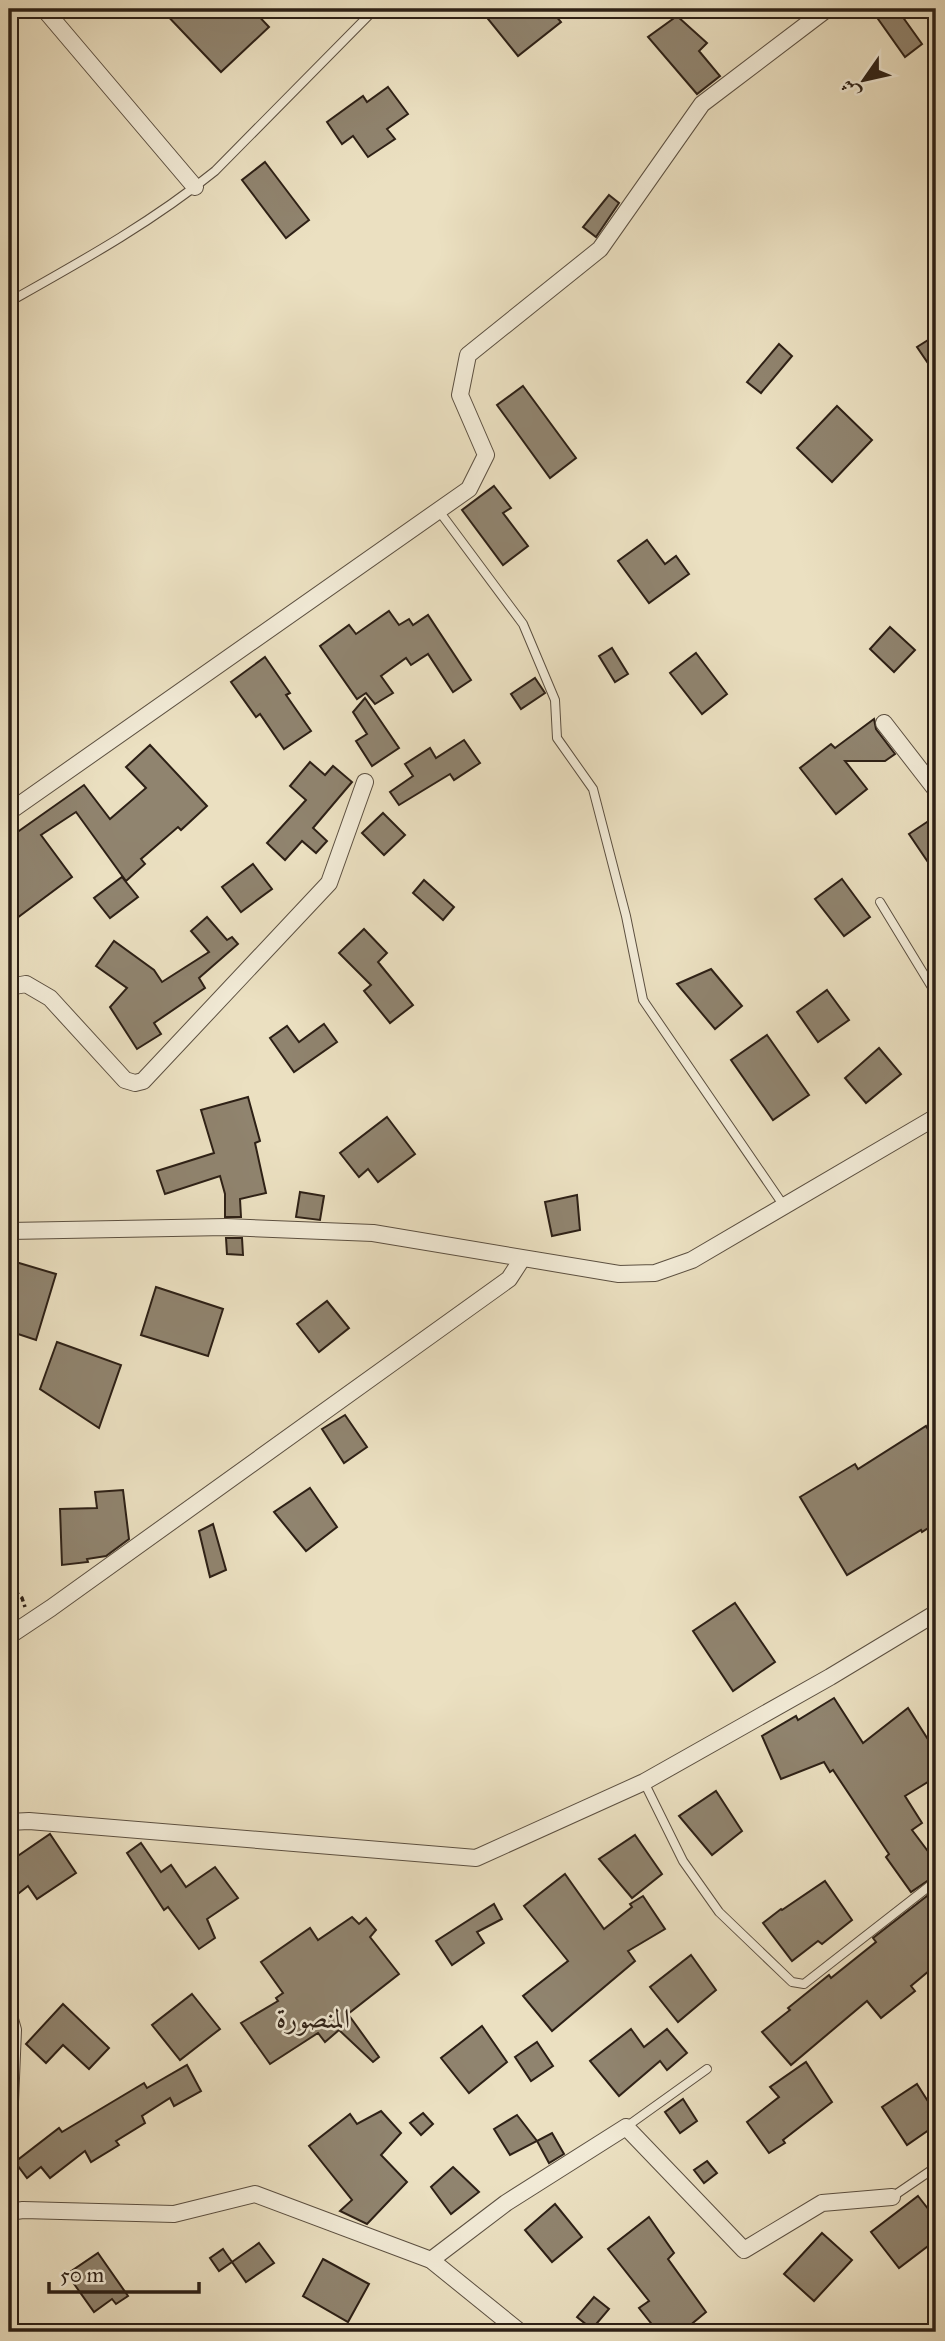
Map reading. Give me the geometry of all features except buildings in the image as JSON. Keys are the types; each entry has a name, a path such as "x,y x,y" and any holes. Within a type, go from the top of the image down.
{"street":[{"path":"44,9 195,187"},
{"path":"9,812 469,489 486,455 460,395 468,355 600,249 702,104 827,9"},
{"path":"884,723 936,790"},
{"path":"9,987 26,984 50,998 125,1080 135,1083 143,1081 329,883 365,782"},
{"path":"9,1003 9,1011"},
{"path":"9,1231 226,1227 373,1234 619,1274 655,1273 692,1261 936,1117"},
{"path":"9,1636 509,1279 522,1259"},
{"path":"9,1822 29,1821 476,1858 644,1782 830,1677 936,1613"},
{"path":"9,2016 13,2030 9,2126"},
{"path":"432,2260 506,2203 626,2127 744,2250 822,2203 892,2197"},
{"path":"9,2212 23,2210 174,2214 255,2194 432,2260 520,2332"}],"lane":[{"path":"9,302 99,251 163,210 215,171 375,9"},
{"path":"439,511 523,624 555,700 557,738 593,789 626,916 643,1000 784,1206"},
{"path":"880,902 936,994"},
{"path":"644,1782 682,1861 719,1912 792,1982 804,1984 936,1881"},
{"path":"626,2127 708,2069"},
{"path":"892,2197 936,2167"}],"path":[{"path":"9,1585 22,1598 31,1622"}],"district":[{"name":"المنصورة","path":"313,2018"}]}
